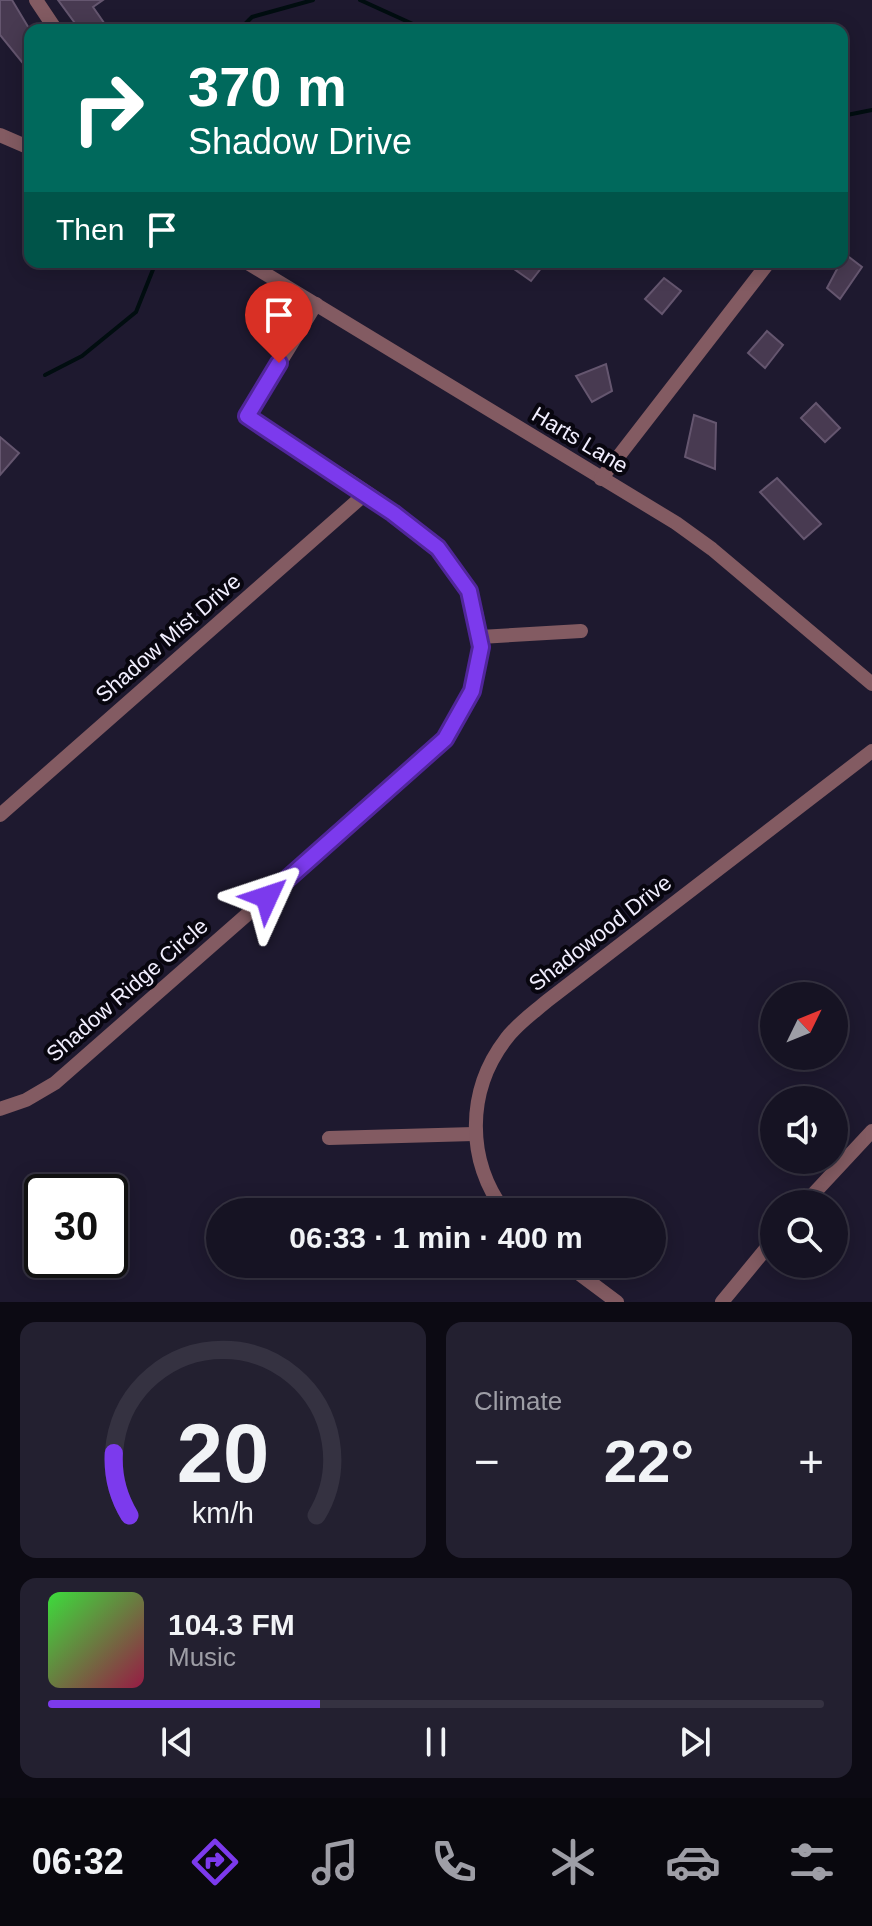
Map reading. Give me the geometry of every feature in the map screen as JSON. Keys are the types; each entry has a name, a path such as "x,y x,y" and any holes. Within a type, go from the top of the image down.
{"street":[{"path":"36,0 52,24"},
{"path":"0,135 24,145"},
{"name":"Harts Lane","path":"256,268 712,549 872,684"},
{"path":"601,479 764,268"},
{"name":"Shadow Ridge Circle","path":"0,1109 26,1100 55,1083 438,746 453,729 472,691 480,637 469,591 453,565 422,533 247,416 316,304"},
{"name":"Shadow Mist Drive","path":"0,815 365,494"},
{"path":"480,637 581,631"},
{"name":"Shadowood Drive","path":"497,1198 481,1168 474,1134 481,1086 497,1051 515,1028 872,751"},
{"path":"817,1190 872,1131"},
{"path":"329,1138 474,1134"},
{"path":"722,1302 760,1256"},
{"path":"585,1278 617,1302"}],"building":[{"path":"0,0 12,0 26,24 24,65 0,35"},
{"path":"58,0 103,0 93,7 105,24 76,24"},
{"path":"848,256 862,267 840,299 827,288 838,268 848,268"},
{"path":"513,268 541,268 531,281"},
{"path":"664,278 681,291 662,314 645,299"},
{"path":"767,331 783,345 765,368 748,353"},
{"path":"606,364 612,391 592,402 576,376"},
{"path":"816,403 840,428 825,442 801,418"},
{"path":"694,415 716,423 715,469 685,457"},
{"path":"0,437 19,453 0,475"},
{"path":"777,478 821,524 804,539 760,492"}],"waterway":[{"path":"245,24 252,17 313,0"},
{"path":"360,0 413,24"},
{"path":"848,115 872,110"},
{"path":"45,375 82,356 136,312 154,268"}],"route":[{"path":"267,897 445,739 468,703 476,681 481,647 469,591 438,548 422,533 247,416 279,363"}]}
